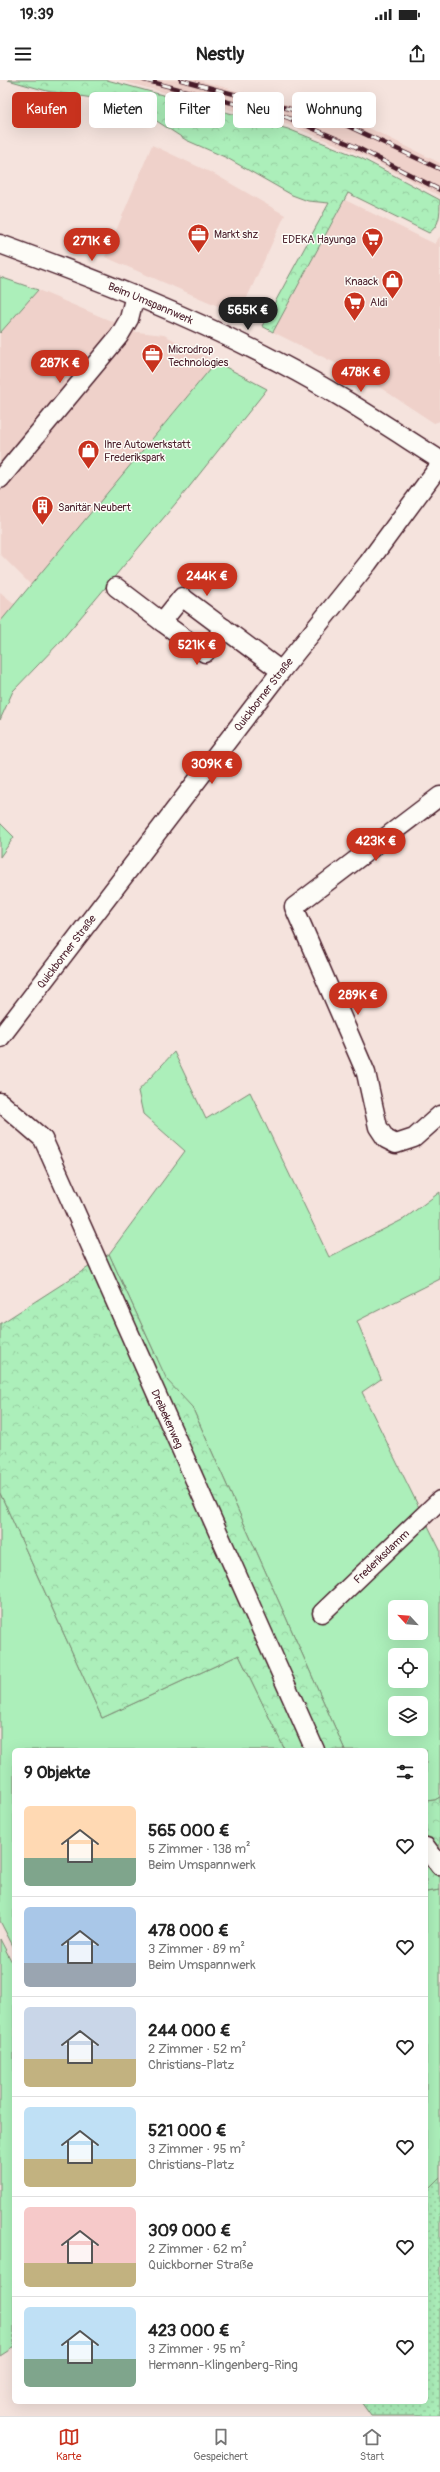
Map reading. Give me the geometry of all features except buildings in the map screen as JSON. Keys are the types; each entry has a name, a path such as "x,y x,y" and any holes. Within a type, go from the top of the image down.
{"street":[{"name":"Beim Umspannwerk","path":"0,244 135,295 189,318 283,365 440,460"},
{"path":"0,479 119,336 129,319 135,295"},
{"name":"Quickborner Straße","path":"0,1038 281,671 368,563 440,465"},
{"path":"116,587 205,653 224,628"},
{"path":"162,622 182,597 281,671"},
{"path":"440,797 294,906 366,1073 378,1127 386,1139 396,1144 414,1138 440,1115"},
{"name":"Dreibekenweg","path":"0,1102 43,1139 315,1748"},
{"name":"Frederiksdamm","path":"322,1613 440,1500"},
{"path":"428,1850 440,1866"}],"shaded area":[{"path":"118,80 198,80 241,92 233,92 233,110 225,108 225,92 165,92"},
{"path":"284,104 292,106 292,126 284,124"},
{"path":"296,128 369,128 440,163 440,196 362,155"},
{"path":"152,145 216,175 285,215 239,315 105,257"},
{"path":"345,200 435,244 440,236 440,421 434,423 367,379 273,332"},
{"path":"38,290 137,332 164,335 216,362 31,585 0,554 0,333"},
{"path":"0,592 15,604 0,622"}],"green space":[{"path":"8,80 107,80 151,92 89,92 89,97 81,96 81,92 47,91"},
{"path":"157,94 165,96 165,126 157,121"},
{"path":"225,112 233,114 233,128 288,129 361,158 440,200 439,219 433,230 429,233 348,193 273,332 262,326 329,203 308,201 292,195 227,158 186,140 167,128 225,128"},
{"path":"0,277 38,290 0,333"},
{"path":"216,362 267,389 186,491 60,642 13,691 0,720 0,622"},
{"path":"0,823 14,837 0,857"},
{"path":"174,1052 206,1119 250,1092 329,1257 404,1219 440,1192 440,1279 357,1321 381,1379 362,1392 440,1550 440,1797 435,1800 428,1801 428,1748 344,1748 192,1407 155,1385 157,1358 109,1254 185,1151 143,1114 138,1091"},
{"path":"109,1254 167,1380 192,1407 344,1748 284,1748 239,1655 102,1718 0,1493 0,1324"},
{"path":"0,1493 102,1718 239,1655 284,1748 12,1748 12,1944 0,1921"},
{"path":"440,1797 440,1890 428,1892 428,1801 435,1800"},
{"path":"440,1890 440,2177 428,2189 428,1892"},
{"path":"0,1939 12,1962 12,2348 0,2356"},
{"path":"440,2177 440,2416 371,2416 362,2404 428,2404 428,2189"}],"railway":[{"path":"144,80 286,117 354,146 440,190"},
{"path":"181,80 339,122 440,169"}],"place":[{"name":"Markt shz","path":"199,254"},
{"name":"EDEKA Hayunga","path":"372,258"},
{"name":"Knaack","path":"393,300"},
{"name":"Aldi","path":"354,322"},
{"name":"Microdrop Technologies","path":"152,374"},
{"name":"Ihre Autowerkstatt Frederikspark","path":"88,470"},
{"name":"Sanitär Neubert","path":"43,526"}]}
